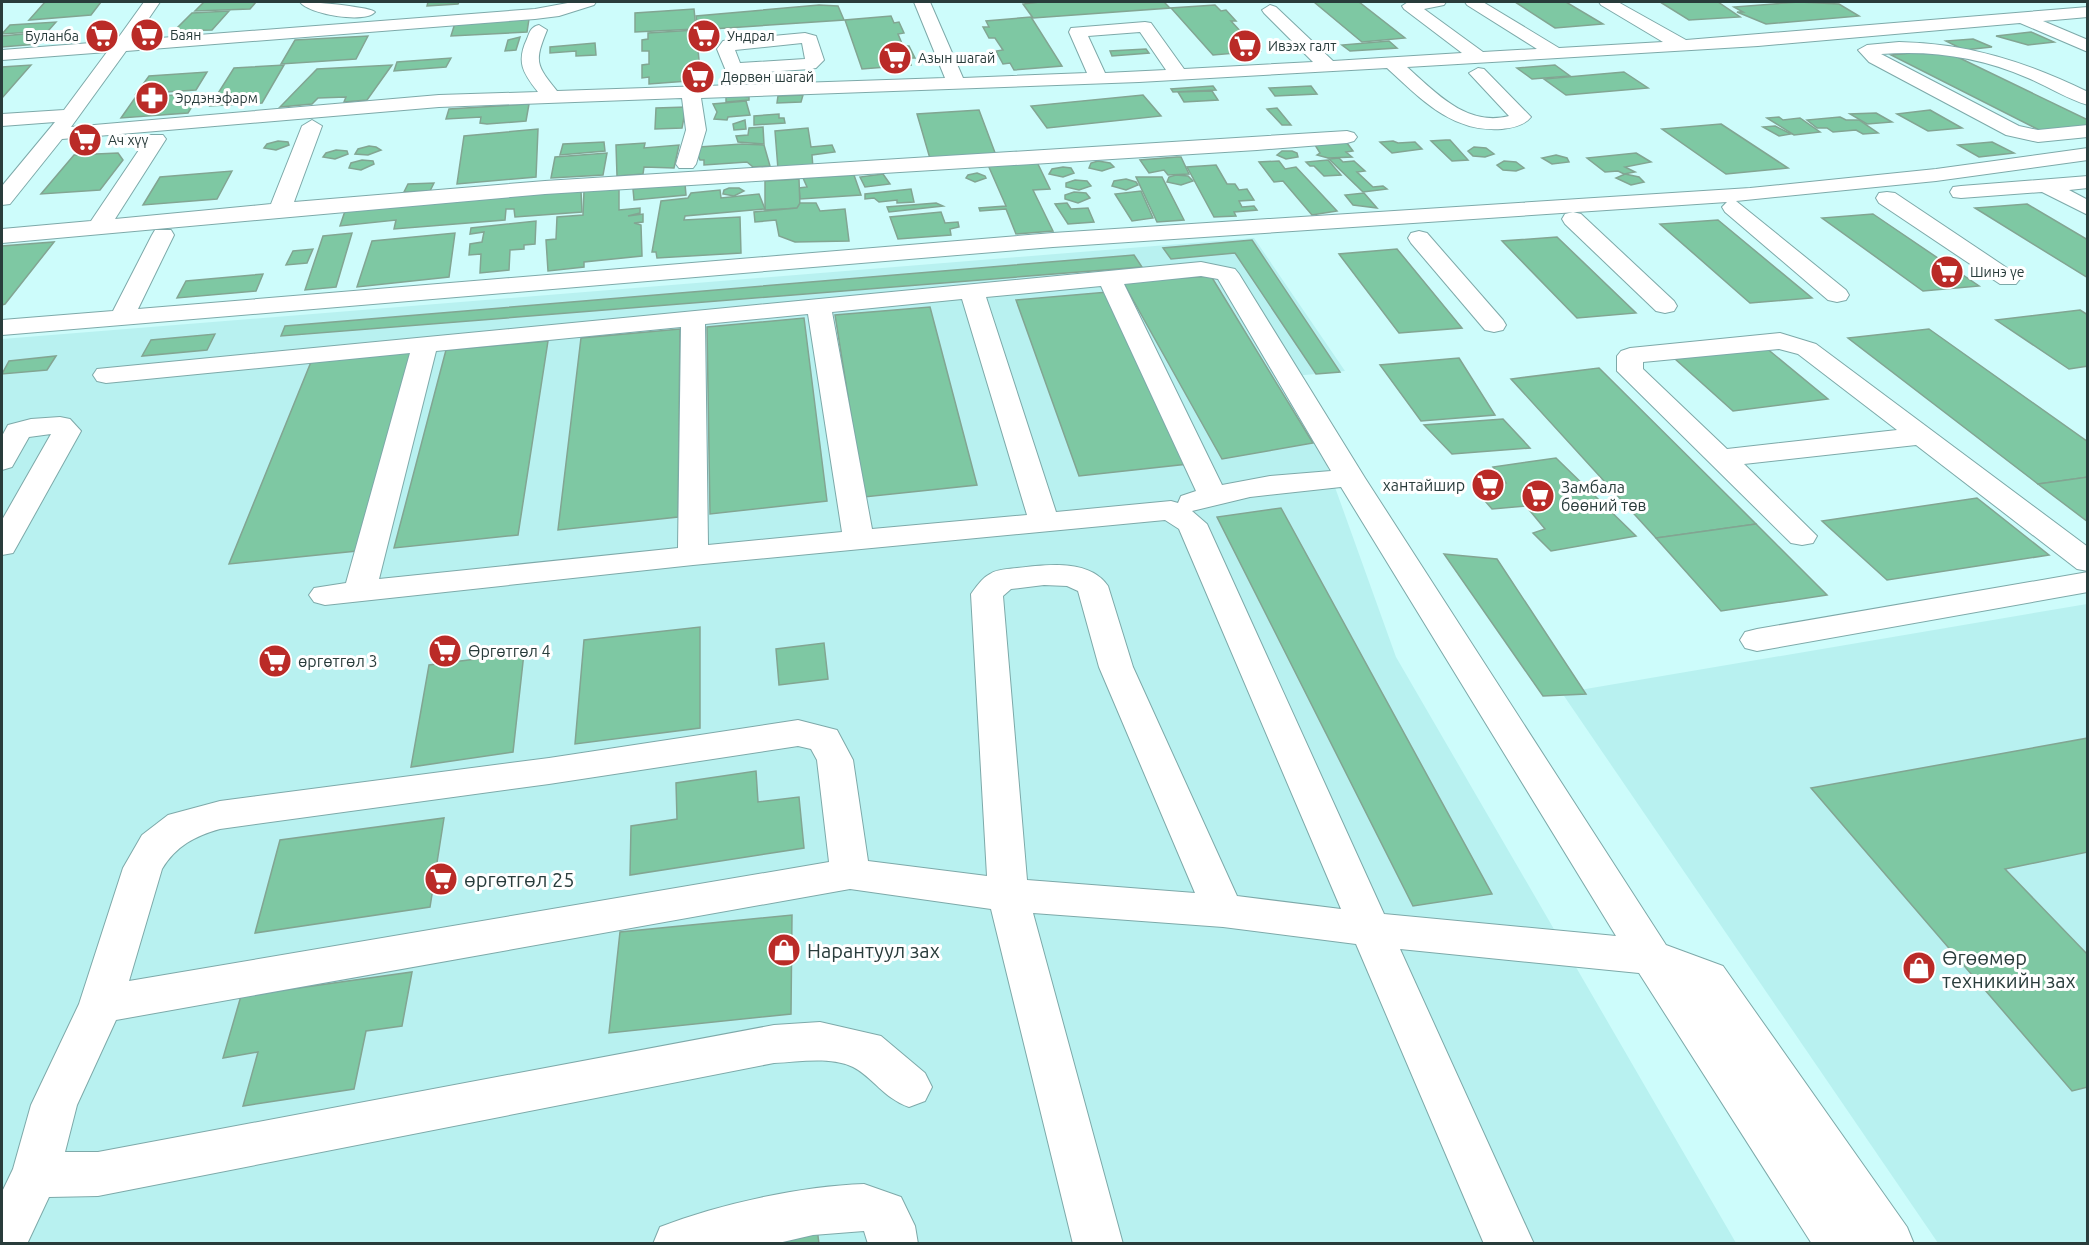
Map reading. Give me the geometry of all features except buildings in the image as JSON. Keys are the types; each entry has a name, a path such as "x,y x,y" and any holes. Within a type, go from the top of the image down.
{"street":[{"path":"2,199 56,134 152,2"},
{"path":"308,2 311,5 351,13 416,9"},
{"path":"2,56 535,14 559,11 588,2"},
{"path":"922,2 955,81"},
{"path":"1392,63 1452,114 1466,122 1495,125 1517,121 1521,117 1478,65 1410,6 1438,2"},
{"path":"1473,2 1555,53"},
{"path":"1607,2 1683,46"},
{"path":"1270,10 1329,67"},
{"path":"56,134 439,101 780,90 955,81 1178,75 1392,63 1478,65 1555,53 1683,46 2088,12"},
{"path":"1899,14 1927,26"},
{"path":"2021,17 2088,46"},
{"path":"1098,78 1077,32 1145,27 1178,75"},
{"path":"539,30 526,57 528,67 551,96"},
{"path":"2088,99 2031,71 1988,56 1933,46 1867,50 1875,58 2013,131 2038,136 2088,131"},
{"path":"775,67 780,90"},
{"path":"2031,71 2065,70"},
{"path":"686,164 696,130 691,92"},
{"path":"2,120 68,115"},
{"path":"280,209 312,126"},
{"path":"2,236 280,209 622,182 1190,151 1347,138"},
{"path":"99,226 156,139"},
{"path":"2,328 1053,240 1750,194 1936,175 2088,154"},
{"path":"2062,157 2088,171"},
{"path":"1494,326 1419,238 1573,219 2088,182"},
{"path":"2045,185 2088,209"},
{"path":"1887,198 2008,279"},
{"path":"1732,207 1837,295"},
{"path":"1573,219 1665,306"},
{"path":"121,319 163,235"},
{"path":"106,375 1201,269 1227,274 1350,478 1651,957 1841,1244"},
{"path":"1109,278 1212,495"},
{"path":"972,291 1044,522"},
{"path":"819,305 859,541"},
{"path":"693,317 693,556"},
{"path":"1802,536 1630,371 1630,356 1780,341 1807,349 2088,562"},
{"path":"360,592 425,344"},
{"path":"2,460 18,431 31,427 60,426 67,431 9,518 2,546"},
{"path":"1721,458 1921,436"},
{"path":"325,595 693,556 1171,510 1212,495 1289,483 1350,478"},
{"path":"1171,510 1192,524 1509,1244"},
{"path":"1098,1244 1008,895 987,594 1002,580 1044,575 1072,576 1092,586 1116,667 1223,911"},
{"path":"1757,640 2088,582"},
{"path":"2,1243 36,1173 54,1105 101,1004 143,868 156,846 182,825 220,815 549,771 798,733 825,740 835,760 850,874"},
{"path":"101,1004 850,874 1008,895 1223,911 1371,929 1651,957 1708,979 1889,1244"},
{"path":"36,1173 98,1174 774,1044 820,1041 865,1050 909,1087"},
{"path":"678,1244 831,1209 864,1208 880,1211 891,1225 893,1244"}],"shaded area":[{"name":"Нарантуул зах","path":"1254,238 1345,371 1295,376 1396,657 1736,1243 2,1244 2,339"},
{"name":"Өгөөмөр техникийн зах","path":"2087,604 2087,1243 1938,1243 1562,693"}],"place":[{"name":"Баян","path":"147,35"},
{"name":"Буланба","path":"102,36"},
{"name":"Ундрал","path":"704,36"},
{"name":"Ивээх галт","path":"1245,46"},
{"name":"Азын шагай","path":"895,58"},
{"name":"Дөрвөн шагай","path":"698,77"},
{"name":"Эрдэнэфарм","path":"152,98"},
{"name":"Ач хүү","path":"85,140"},
{"name":"Шинэ үе","path":"1947,272"},
{"name":"хантайшир","path":"1488,485"},
{"name":"Замбала бөөний төв","path":"1538,496"},
{"name":"Өргөтгөл 4","path":"445,651"},
{"name":"өргөтгөл 3","path":"275,661"},
{"name":"өргөтгөл 25","path":"441,879"},
{"name":"Нарантуул зах","path":"784,950"},
{"name":"Өгөөмөр техникийн зах","path":"1919,968"}]}
